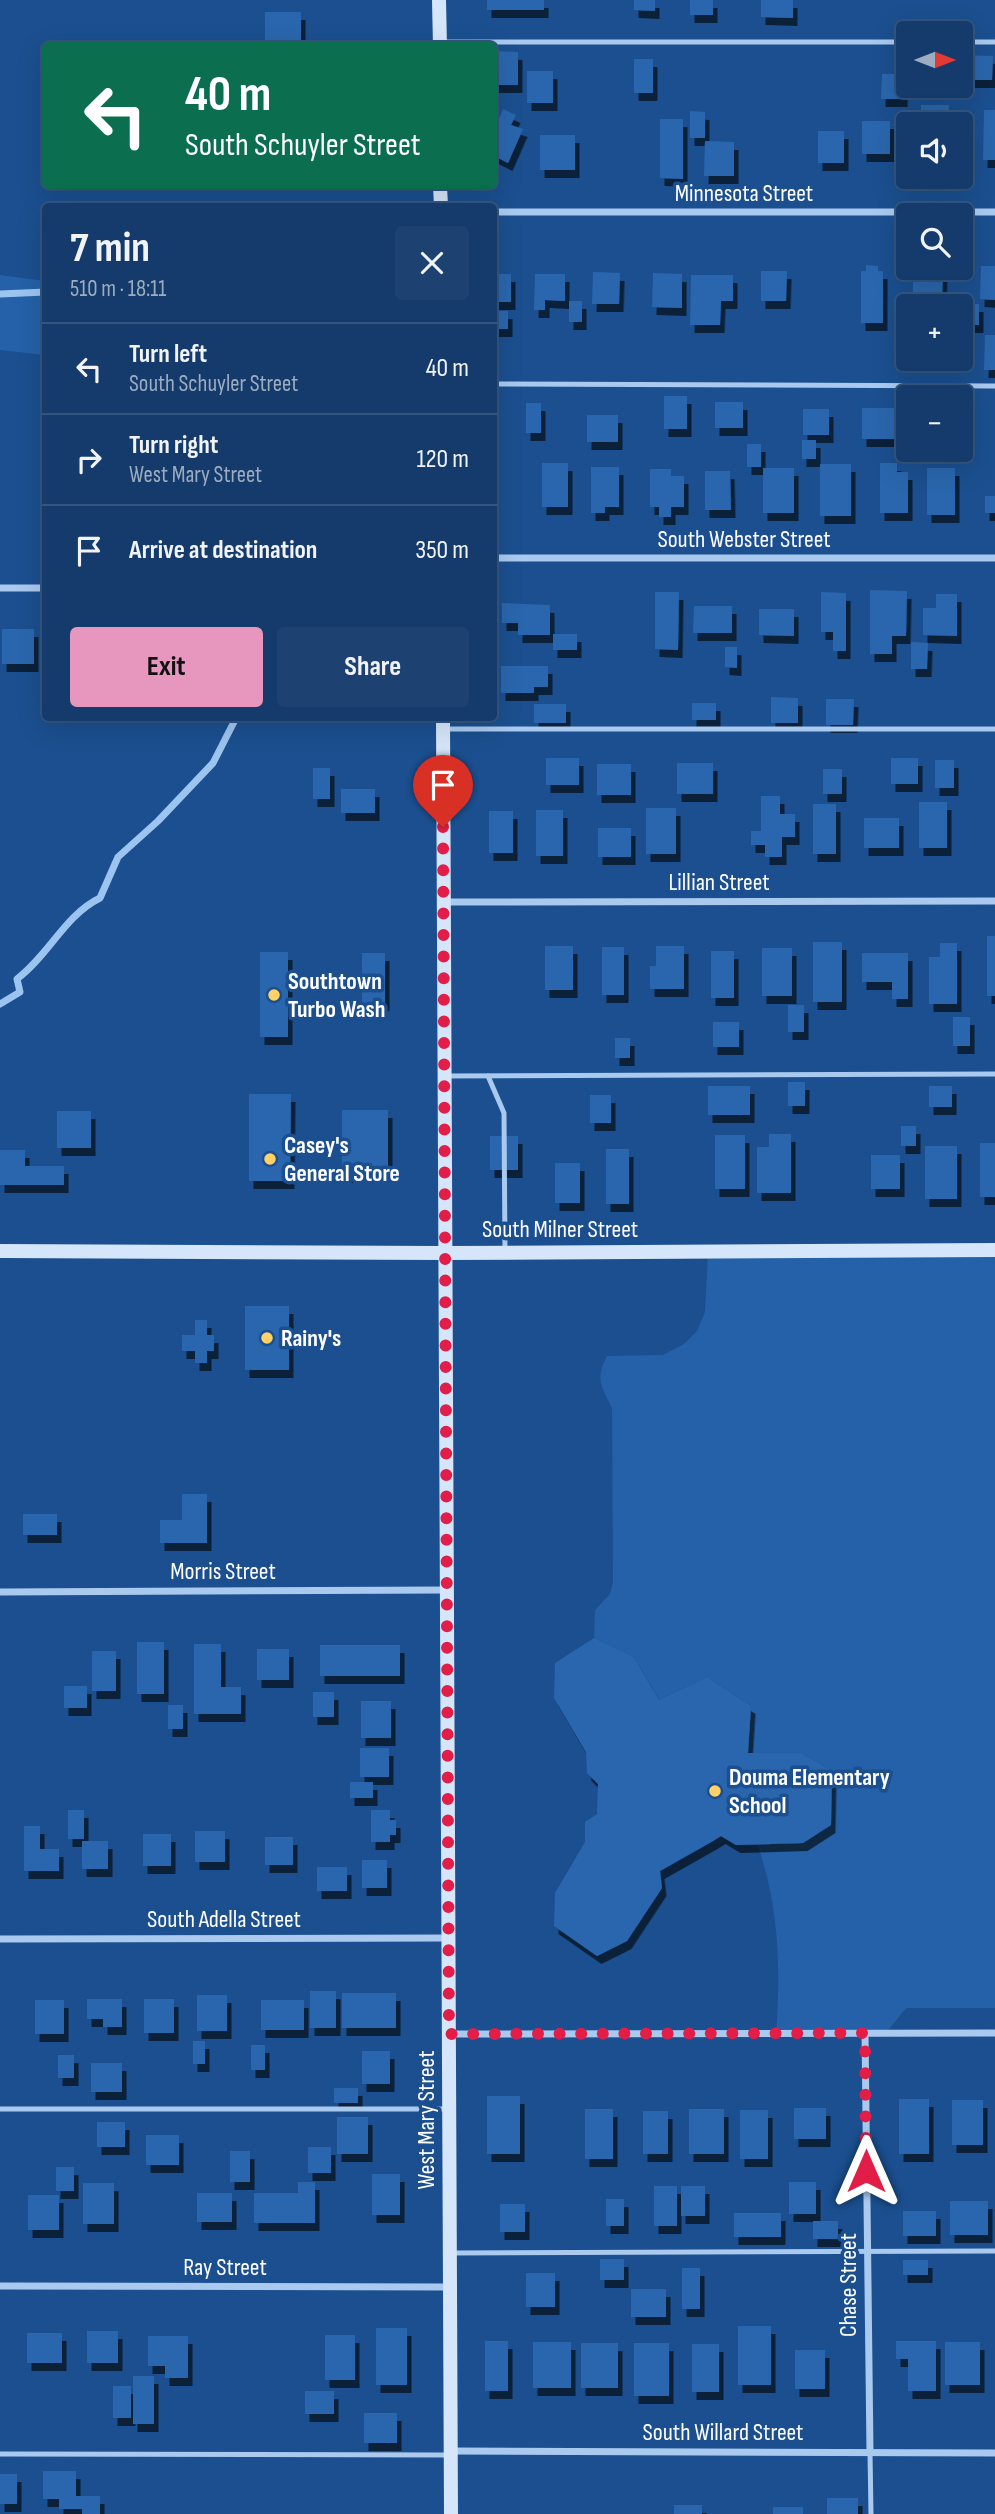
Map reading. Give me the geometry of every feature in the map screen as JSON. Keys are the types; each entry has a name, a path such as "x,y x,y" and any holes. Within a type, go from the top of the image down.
{"main road":[{"path":"439,0 440,42"},
{"name":"West Mary Street","path":"443,723 451,2514"},
{"name":"South Milner Street","path":"0,1251 445,1253 995,1250"}],"street":[{"name":"Minnesota Street","path":"497,212 995,212"},
{"name":"South Webster Street","path":"497,558 995,558"},
{"path":"0,588 42,588"},
{"name":"Lillian Street","path":"443,902 995,901"},
{"name":"Morris Street","path":"0,1592 447,1590"},
{"name":"South Adella Street","path":"0,1939 448,1938"},
{"name":"Chase Street","path":"865,2033 870,2452"},
{"path":"449,2034 995,2033"},
{"name":"Ray Street","path":"0,2286 450,2287"},
{"name":"South Willard Street","path":"451,2453 995,2453"}],"lane":[{"path":"497,44 896,42"},
{"path":"973,42 995,42"},
{"path":"497,384 995,386"},
{"path":"443,723 995,729"},
{"path":"444,1076 995,1074"},
{"path":"488,1076 504,1113 505,1252"},
{"path":"0,2109 449,2109"},
{"path":"450,2253 995,2250"},
{"path":"870,2452 871,2514"},
{"path":"0,2454 451,2453"}],"shaded area":[{"path":"0,275 42,281 42,355 0,350"},
{"path":"995,1250 995,2008 906,2008 886,2033 776,2033 777,1937 770,1890 757,1844 803,1843 831,1825 832,1771 801,1753 748,1753 751,1706 707,1677 659,1700 634,1657 594,1638 595,1610 610,1594 613,1582 612,1408 602,1388 601,1371 607,1356 663,1355 684,1344 697,1331 705,1312 708,1252"}],"building":[{"path":"487,0 544,0 544,10 487,10"},
{"path":"634,0 655,0 655,11 634,10"},
{"path":"690,0 713,0 713,15 690,15"},
{"path":"761,0 793,0 793,18 761,17"},
{"path":"265,12 301,12 301,42 265,42"},
{"path":"497,51 518,52 518,85 497,85"},
{"path":"973,55 993,56 992,80 973,80"},
{"path":"634,59 653,59 653,93 634,93"},
{"path":"527,71 553,71 553,103 527,103"},
{"path":"882,74 896,74 896,98 903,99 881,99"},
{"path":"921,105 949,105 949,112 921,112"},
{"path":"503,109 516,115 511,125 523,129 508,163 497,158 497,118 499,119"},
{"path":"984,110 995,110 995,160 983,160"},
{"path":"690,111 705,112 705,138 690,138"},
{"path":"660,119 683,119 683,179 660,178"},
{"path":"862,121 890,121 890,154 862,154"},
{"path":"818,131 844,131 844,163 818,163"},
{"path":"540,135 575,135 575,170 540,170"},
{"path":"705,141 734,142 734,176 704,176"},
{"path":"866,265 878,266 878,271 883,271 883,323 861,323 861,271 866,271"},
{"path":"981,266 995,266 995,300 980,299"},
{"path":"761,271 787,271 786,301 761,301"},
{"path":"593,272 620,273 619,304 592,304"},
{"path":"653,273 682,274 682,308 652,307"},
{"path":"497,274 511,274 511,302 497,302"},
{"path":"535,274 565,274 565,301 545,300 545,310 534,310"},
{"path":"691,275 733,275 733,301 721,301 720,325 690,325"},
{"path":"913,280 943,280 942,294 913,294"},
{"path":"569,301 582,301 582,322 569,322"},
{"path":"973,304 979,304 979,325 973,325"},
{"path":"497,311 508,311 508,329 497,329"},
{"path":"985,335 995,335 995,370 984,370"},
{"path":"664,396 687,396 687,429 664,429"},
{"path":"715,402 743,402 743,428 715,428"},
{"path":"526,403 541,403 541,433 526,433"},
{"path":"862,408 895,408 895,439 862,439"},
{"path":"803,409 829,409 829,435 803,435"},
{"path":"587,415 618,415 618,442 587,442"},
{"path":"802,440 816,440 816,459 802,459"},
{"path":"747,444 761,444 761,467 747,467"},
{"path":"542,463 568,463 568,507 542,507"},
{"path":"880,463 897,463 897,472 908,472 908,513 880,513"},
{"path":"820,464 851,464 851,516 820,516"},
{"path":"591,467 619,467 619,507 605,507 605,513 591,513"},
{"path":"763,468 794,468 794,513 763,513"},
{"path":"927,468 955,468 955,515 927,515"},
{"path":"650,469 671,469 671,476 684,476 684,507 671,507 671,517 659,517 659,507 650,507"},
{"path":"705,471 730,471 731,510 705,510"},
{"path":"985,496 995,496 995,513 985,513"},
{"path":"870,590 907,591 906,636 892,636 892,654 870,654"},
{"path":"655,592 679,592 678,650 655,649"},
{"path":"821,592 846,593 846,651 833,651 833,632 821,632"},
{"path":"936,594 957,594 957,636 923,635 923,608 936,608"},
{"path":"502,603 550,605 550,635 518,635 518,623 502,623"},
{"path":"694,606 732,606 732,633 693,633"},
{"path":"759,609 794,609 794,636 759,635"},
{"path":"2,629 34,629 34,664 2,664"},
{"path":"553,634 577,634 577,650 553,650"},
{"path":"911,642 928,643 927,669 911,669"},
{"path":"725,647 737,647 737,668 725,667"},
{"path":"501,666 548,666 548,687 534,687 534,693 501,693"},
{"path":"771,697 798,698 798,723 771,723"},
{"path":"826,699 854,699 853,725 826,725"},
{"path":"692,703 716,703 716,720 692,720"},
{"path":"534,704 566,704 566,723 534,723"},
{"path":"546,758 579,758 579,785 546,785"},
{"path":"891,758 918,758 918,784 891,784"},
{"path":"935,760 954,760 954,788 935,788"},
{"path":"677,763 713,763 713,794 677,794"},
{"path":"597,764 631,764 631,795 597,795"},
{"path":"313,768 330,768 330,799 313,799"},
{"path":"823,769 842,769 842,794 823,794"},
{"path":"341,789 375,789 375,813 341,813"},
{"path":"761,796 780,796 780,814 795,814 795,837 782,837 782,857 765,857 765,845 751,845 751,831 761,831"},
{"path":"919,802 947,802 947,848 919,848"},
{"path":"813,804 836,804 836,854 813,854"},
{"path":"646,808 676,808 676,854 646,854"},
{"path":"536,810 563,810 563,856 536,856"},
{"path":"489,811 513,811 513,853 489,853"},
{"path":"864,818 899,818 899,848 864,848"},
{"path":"598,828 631,828 631,857 598,857"},
{"path":"987,936 995,936 995,996 987,996"},
{"path":"813,942 842,942 842,1002 813,1002"},
{"path":"940,943 957,943 957,1004 929,1004 929,957 940,957"},
{"path":"545,946 573,946 573,990 545,990"},
{"path":"656,946 684,946 684,989 650,989 650,966 656,966"},
{"path":"602,947 624,947 624,995 602,995"},
{"path":"762,948 792,948 792,996 762,996"},
{"path":"711,951 734,951 734,998 711,998"},
{"name":"Southtown Turbo Wash","path":"260,952 288,952 288,1037 260,1037"},
{"path":"362,953 385,953 385,1003 362,1003"},
{"path":"862,953 908,953 908,999 892,999 892,982 862,982"},
{"path":"788,1005 804,1005 804,1032 788,1032"},
{"path":"953,1017 970,1017 970,1046 953,1046"},
{"path":"713,1022 739,1022 739,1047 713,1047"},
{"path":"615,1038 630,1038 630,1058 615,1058"},
{"path":"788,1082 805,1082 805,1106 788,1106"},
{"path":"708,1086 750,1086 750,1115 708,1115"},
{"path":"929,1086 952,1086 952,1107 929,1107"},
{"name":"Casey's General Store","path":"249,1094 291,1094 290,1181 249,1181"},
{"path":"590,1095 611,1095 611,1123 590,1123"},
{"name":"Casey's General Store","path":"342,1110 388,1110 388,1175 342,1175"},
{"path":"57,1111 91,1111 91,1148 57,1148"},
{"path":"901,1126 916,1126 916,1146 901,1146"},
{"path":"769,1134 791,1134 791,1193 757,1193 757,1147 769,1147"},
{"path":"715,1135 745,1135 745,1189 715,1189"},
{"path":"490,1136 518,1136 518,1170 490,1170"},
{"path":"980,1143 995,1143 995,1197 980,1197"},
{"path":"925,1146 957,1146 957,1199 925,1199"},
{"path":"606,1149 629,1149 629,1204 606,1204"},
{"path":"0,1150 25,1150 25,1166 64,1166 64,1185 0,1185"},
{"path":"871,1155 900,1155 900,1189 871,1189"},
{"path":"555,1163 580,1163 580,1203 555,1203"},
{"name":"Rainy's","path":"245,1306 289,1306 289,1370 245,1370"},
{"path":"195,1320 207,1320 207,1335 214,1335 214,1351 207,1351 207,1363 195,1363 195,1351 182,1351 182,1335 195,1335"},
{"path":"182,1494 207,1494 207,1543 160,1543 160,1520 182,1520"},
{"path":"23,1514 57,1514 57,1535 23,1535"},
{"name":"Douma Elementary School","path":"594,1638 634,1657 659,1700 707,1677 751,1706 748,1753 801,1753 832,1771 831,1825 803,1843 736,1845 721,1836 660,1871 662,1888 627,1941 597,1956 554,1926 555,1893 585,1842 585,1822 597,1814 598,1784 587,1773 586,1752 554,1698 555,1663"},
{"path":"137,1642 164,1642 164,1694 137,1694"},
{"path":"194,1644 221,1644 221,1687 241,1687 241,1714 194,1714"},
{"path":"320,1645 400,1645 400,1676 320,1676"},
{"path":"257,1649 289,1649 289,1680 257,1680"},
{"path":"92,1651 116,1651 116,1691 92,1691"},
{"path":"64,1686 87,1686 87,1708 64,1708"},
{"path":"313,1692 334,1692 334,1717 313,1717"},
{"path":"361,1701 391,1701 391,1738 361,1738"},
{"path":"168,1705 183,1705 183,1729 168,1729"},
{"path":"360,1748 389,1748 389,1777 360,1777"},
{"path":"350,1782 373,1782 373,1798 350,1798"},
{"path":"68,1810 84,1810 84,1839 68,1839"},
{"path":"371,1810 390,1810 390,1820 396,1820 396,1835 390,1835 390,1842 371,1842"},
{"path":"24,1826 40,1826 40,1849 59,1849 59,1871 24,1871"},
{"path":"195,1831 225,1831 225,1862 195,1862"},
{"path":"143,1834 171,1834 171,1866 143,1866"},
{"path":"265,1837 293,1837 293,1865 265,1865"},
{"path":"82,1841 108,1841 108,1869 82,1869"},
{"path":"362,1860 387,1860 387,1888 362,1888"},
{"path":"317,1867 347,1867 347,1891 317,1891"},
{"path":"310,1991 336,1991 336,2028 310,2028"},
{"path":"342,1993 396,1993 396,2028 342,2028"},
{"path":"197,1995 227,1995 227,2031 197,2031"},
{"path":"87,1999 122,1999 122,2027 103,2027 103,2019 87,2019"},
{"path":"144,1999 174,1999 174,2033 144,2033"},
{"path":"35,2000 64,2000 64,2034 35,2034"},
{"path":"261,2000 304,2000 304,2030 261,2030"},
{"path":"193,2041 205,2041 205,2064 193,2064"},
{"path":"251,2045 265,2045 265,2070 251,2070"},
{"path":"362,2051 390,2051 390,2084 362,2084"},
{"path":"58,2055 74,2055 74,2078 58,2078"},
{"path":"91,2063 122,2063 122,2092 91,2092"},
{"path":"334,2088 358,2088 358,2103 334,2103"},
{"path":"487,2096 520,2096 520,2154 487,2154"},
{"path":"899,2099 929,2099 929,2154 899,2154"},
{"path":"952,2100 983,2100 983,2145 952,2145"},
{"path":"794,2108 826,2108 826,2139 794,2139"},
{"path":"585,2109 613,2109 613,2159 585,2159"},
{"path":"689,2109 724,2109 724,2154 689,2154"},
{"path":"740,2110 768,2110 768,2159 740,2159"},
{"path":"643,2111 668,2111 668,2154 643,2154"},
{"path":"337,2117 368,2117 368,2154 337,2154"},
{"path":"97,2122 125,2122 125,2147 97,2147"},
{"path":"146,2135 179,2135 179,2165 146,2165"},
{"path":"308,2147 331,2147 331,2173 308,2173"},
{"path":"230,2151 250,2151 250,2182 230,2182"},
{"path":"56,2167 74,2167 74,2191 56,2191"},
{"path":"372,2174 400,2174 400,2215 372,2215"},
{"path":"298,2182 315,2182 315,2223 254,2223 254,2193 298,2193"},
{"path":"789,2182 816,2182 816,2214 789,2214"},
{"path":"83,2183 114,2183 114,2224 83,2224"},
{"path":"654,2186 677,2186 677,2226 654,2226"},
{"path":"681,2186 705,2186 705,2216 681,2216"},
{"path":"197,2193 232,2193 232,2222 197,2222"},
{"path":"28,2195 59,2195 59,2230 28,2230"},
{"path":"606,2199 624,2199 624,2226 606,2226"},
{"path":"950,2201 988,2201 988,2235 950,2235"},
{"path":"500,2204 525,2204 525,2232 500,2232"},
{"path":"903,2211 936,2211 936,2236 903,2236"},
{"path":"734,2213 781,2213 781,2237 734,2237"},
{"path":"813,2221 838,2221 838,2239 813,2239"},
{"path":"600,2259 624,2259 624,2280 600,2280"},
{"path":"903,2260 928,2260 928,2275 903,2275"},
{"path":"682,2268 700,2268 700,2309 682,2309"},
{"path":"526,2273 555,2273 555,2307 526,2307"},
{"path":"631,2289 666,2289 666,2317 631,2317"},
{"path":"738,2326 771,2326 771,2385 738,2385"},
{"path":"376,2328 407,2328 407,2385 376,2385"},
{"path":"87,2331 118,2331 118,2363 87,2363"},
{"path":"27,2333 62,2333 62,2363 27,2363"},
{"path":"325,2335 355,2335 355,2380 325,2380"},
{"path":"148,2336 188,2336 188,2378 165,2378 165,2366 148,2366"},
{"path":"485,2341 508,2341 508,2391 485,2391"},
{"path":"896,2341 936,2341 936,2391 908,2391 908,2359 896,2359"},
{"path":"533,2342 571,2342 571,2388 533,2388"},
{"path":"945,2342 980,2342 980,2385 945,2385"},
{"path":"581,2343 618,2343 618,2388 581,2388"},
{"path":"634,2343 669,2343 669,2396 634,2396"},
{"path":"692,2344 719,2344 719,2392 692,2392"},
{"path":"795,2350 825,2350 825,2389 795,2389"},
{"path":"133,2376 154,2376 154,2424 133,2424"},
{"path":"113,2386 131,2386 131,2418 113,2418"},
{"path":"305,2391 334,2391 334,2414 305,2414"},
{"path":"364,2413 397,2413 397,2443 364,2443"},
{"path":"43,2471 76,2471 76,2496 100,2496 100,2514 82,2514 82,2509 59,2509 59,2499 43,2499"},
{"path":"0,2474 17,2474 17,2504 0,2504"},
{"path":"827,2498 858,2498 858,2514 827,2514"},
{"path":"674,2505 702,2505 702,2514 674,2514"},
{"path":"773,2507 803,2507 803,2514 773,2514"}],"waterway":[{"path":"0,294 42,292"},
{"path":"0,1004 20,992 17,979 39,959 77,914 100,898 118,857 158,821 213,763 234,721"}],"place":[{"name":"Southtown Turbo Wash","path":"274,995"},
{"name":"Casey's General Store","path":"270,1159"},
{"name":"Rainy's","path":"267,1338"},
{"name":"Douma Elementary School","path":"715,1791"}],"route":[{"path":"443,827 449,2034 865,2033 866,2171"}]}
